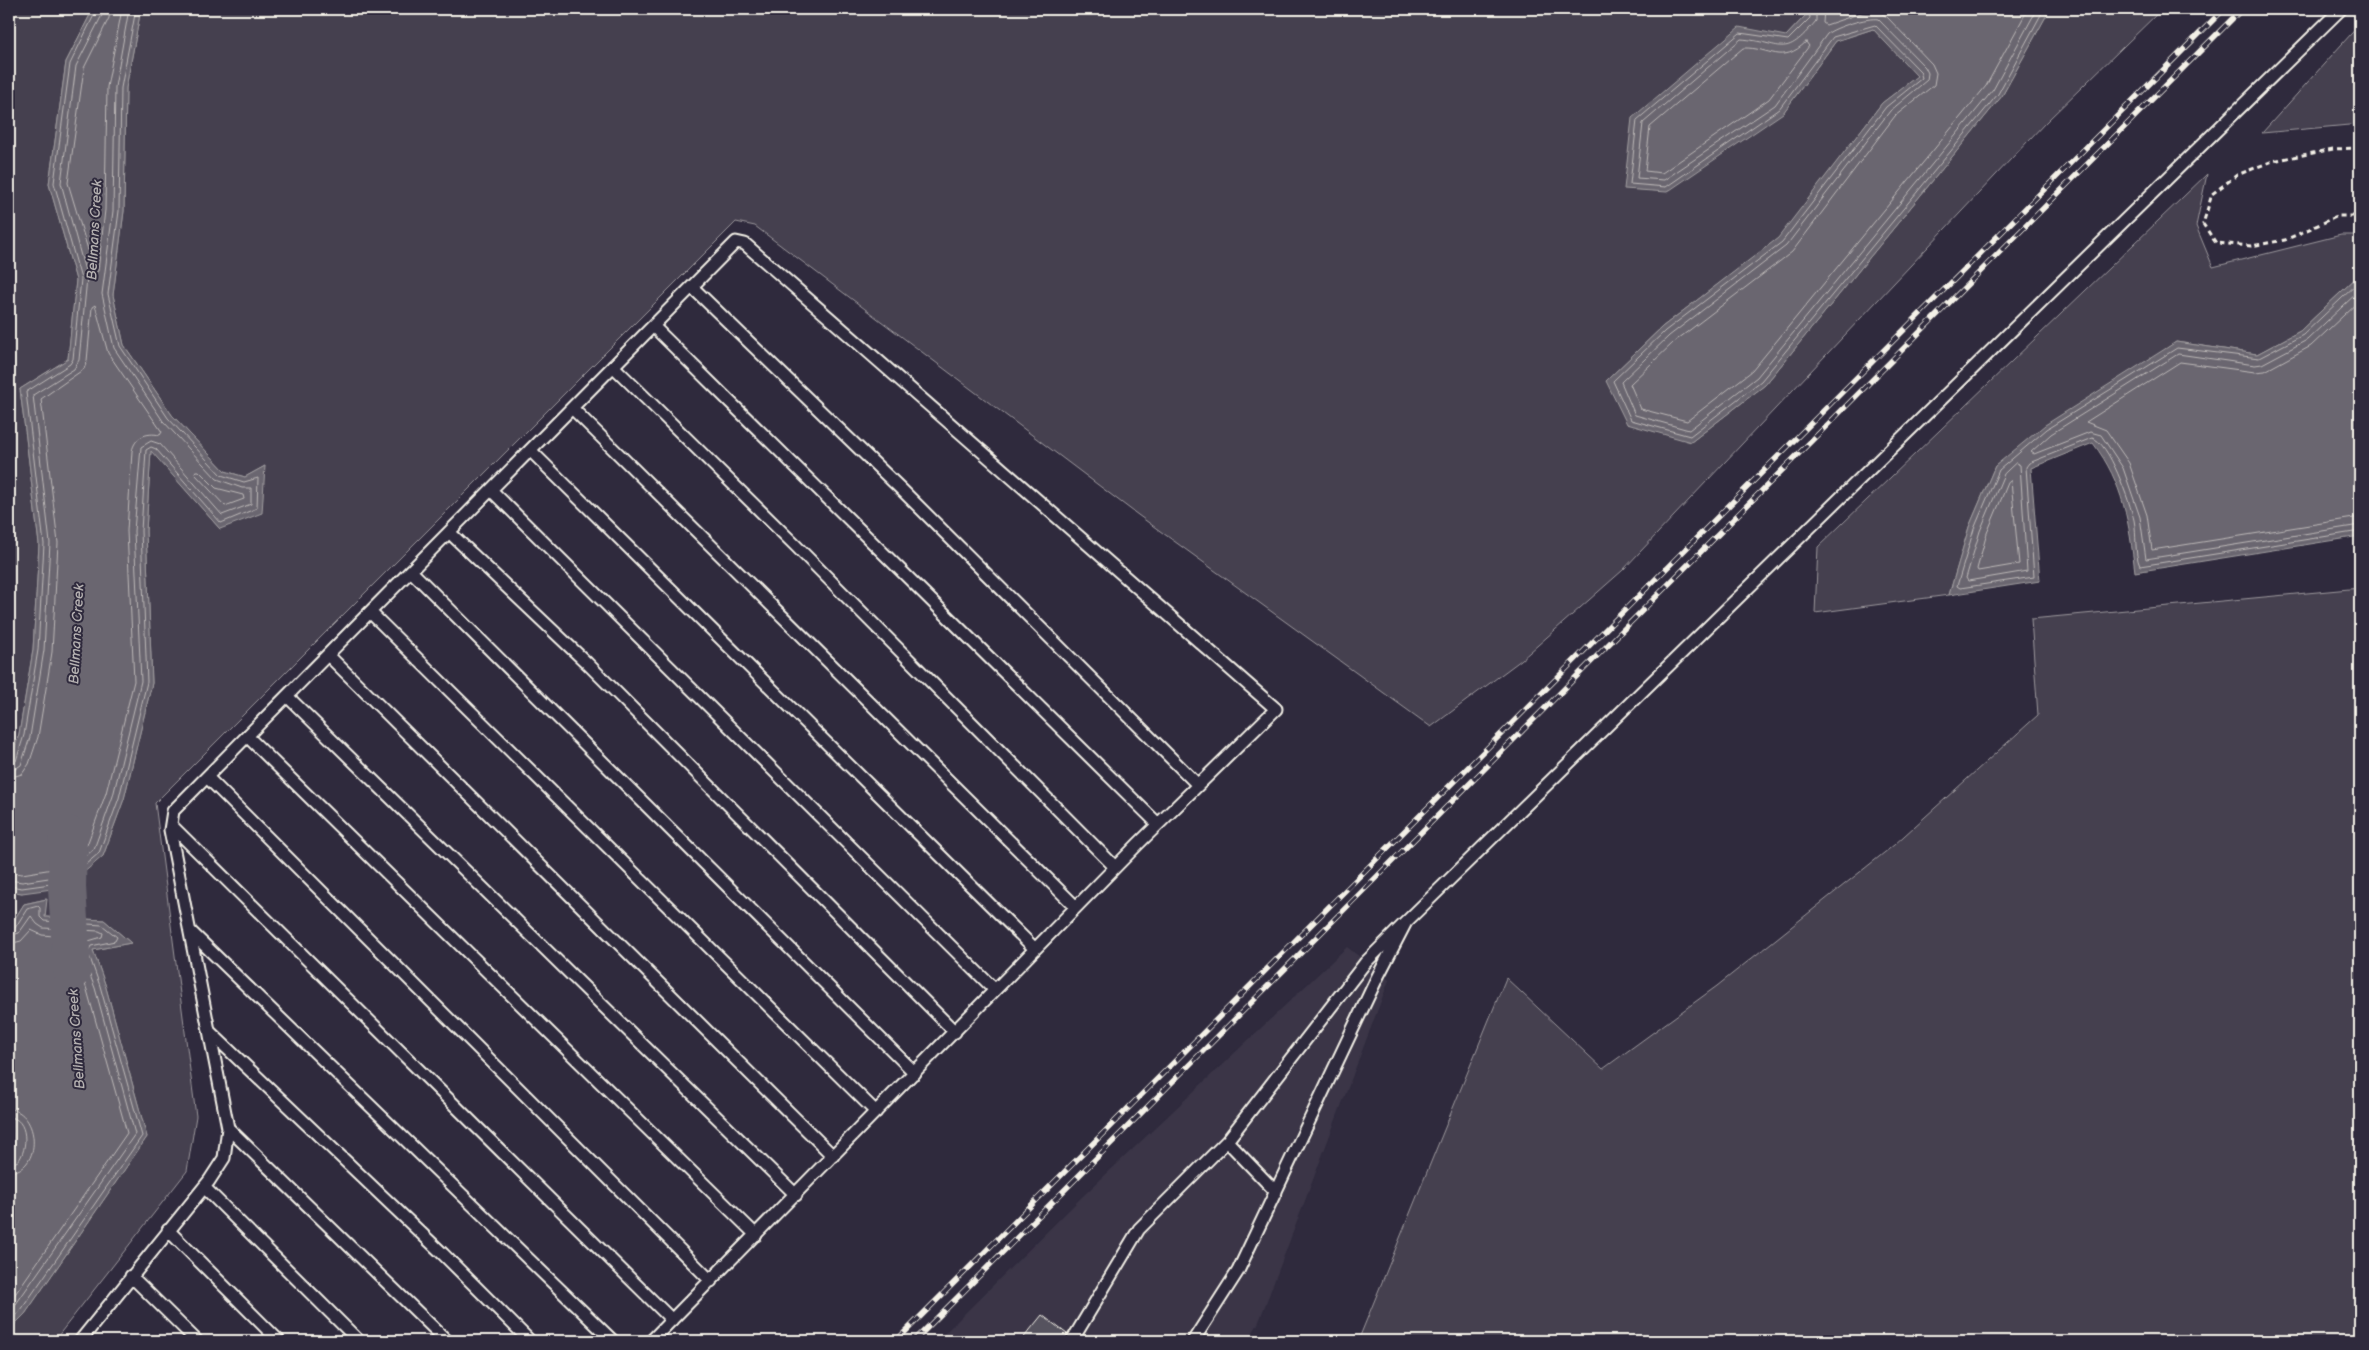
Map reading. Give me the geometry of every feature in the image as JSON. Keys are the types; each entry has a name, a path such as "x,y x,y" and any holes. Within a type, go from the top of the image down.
{"lane":[{"path":"1073,1339 1139,1229 1227,1141 1365,963 2341,9"},
{"path":"80,1341 204,1187 224,1158 228,1128 171,825 173,811 736,242 745,244 1276,709 1115,867 651,1341"},
{"path":"692,287 902,490 1198,785"},
{"path":"653,326 1158,824"},
{"path":"614,366 1115,867"},
{"path":"572,408 1076,907"},
{"path":"530,450 1035,949"},
{"path":"491,490 996,990"},
{"path":"449,532 594,670 955,1032"},
{"path":"411,571 915,1073"},
{"path":"370,612 876,1112"},
{"path":"328,655 833,1156"},
{"path":"287,696 796,1195"},
{"path":"247,736 756,1235"},
{"path":"207,777 711,1281"},
{"path":"171,825 672,1320"},
{"path":"1193,1341 1238,1271 1377,978 1406,922"},
{"path":"190,931 613,1341"},
{"path":"210,1032 443,1254 530,1341"},
{"path":"228,1128 446,1341"},
{"path":"1227,1141 1276,1192"},
{"path":"204,1187 359,1341"},
{"path":"168,1230 279,1341"},
{"path":"131,1276 197,1341"}],"path":[{"path":"2360,148 2333,149 2273,161 2237,175 2212,194 2203,224 2216,243 2251,246 2285,240 2338,216 2360,216"}],"shaded area":[{"path":"9,9 93,9 66,62 49,184 76,280 68,359 20,389 39,544 33,650 19,734 9,766"},
{"path":"141,9 1803,9 1806,15 1786,36 1783,113 1836,41 1873,29 1918,76 1882,103 1779,238 1662,327 1606,381 1691,442 1765,385 2002,96 2050,9 2162,9 2046,122 1623,570 1521,660 1431,727 1138,515 755,226 736,222 155,803 196,1116 187,1171 54,1341 9,1341 9,1330 25,1314 147,1137 105,984 93,950 131,943 104,920 45,917 46,899 24,904 9,928 9,891 22,893 103,856 124,799 152,683 146,531 151,450 220,529 265,466 245,477 225,471 172,415 124,345 113,295 124,211 126,88"},
{"path":"2360,24 2360,124 2262,133"},
{"path":"2207,174 2196,226 2213,267 2341,235 2360,235 2360,274 2300,331 2257,354 2176,342 1995,466 1969,527 1949,595 1815,613 1818,547"},
{"path":"2360,588 2360,1341 1358,1341 1506,978 1603,1069 1717,986 1894,845 2038,715 2031,619"},
{"path":"1347,947 1389,980 1258,1324 1247,1341 937,1341 1083,1196"}],"water":[{"path":"93,9 141,9 126,88 124,211 113,295 124,345 172,415 225,471 245,477 265,466 262,513 220,529 151,451 146,531 152,683 124,799 103,856 67,887 22,893 9,891 9,766 19,734 33,650 39,544 20,389 68,359 76,280 49,184 66,62"},
{"path":"1803,9 2050,9 2002,96 1765,385 1691,442 1627,424 1606,381 1662,327 1778,238 1882,103 1917,76 1873,29 1836,41 1783,113 1667,192 1624,189 1632,118 1739,27 1786,36 1806,15"},
{"path":"2360,274 2360,536 2135,572 2123,504 2112,474 2093,443 2031,468 2040,581 1949,595 1969,527 1995,466 2045,425 2176,342 2257,354 2300,331"},
{"path":"47,899 45,917 104,920 131,943 93,950 105,984 147,1137 25,1314 9,1330 9,1156 14,1149 9,1114 9,928 24,904"}],"building":[{"path":"1042,1315 1067,1334 1066,1341 1021,1341"}],"waterway":[{"name":"Bellmans Creek","path":"68,835 67,887 72,970"}],"railway":[{"path":"896,1341 2224,9"},
{"path":"914,1341 2242,9"}]}
